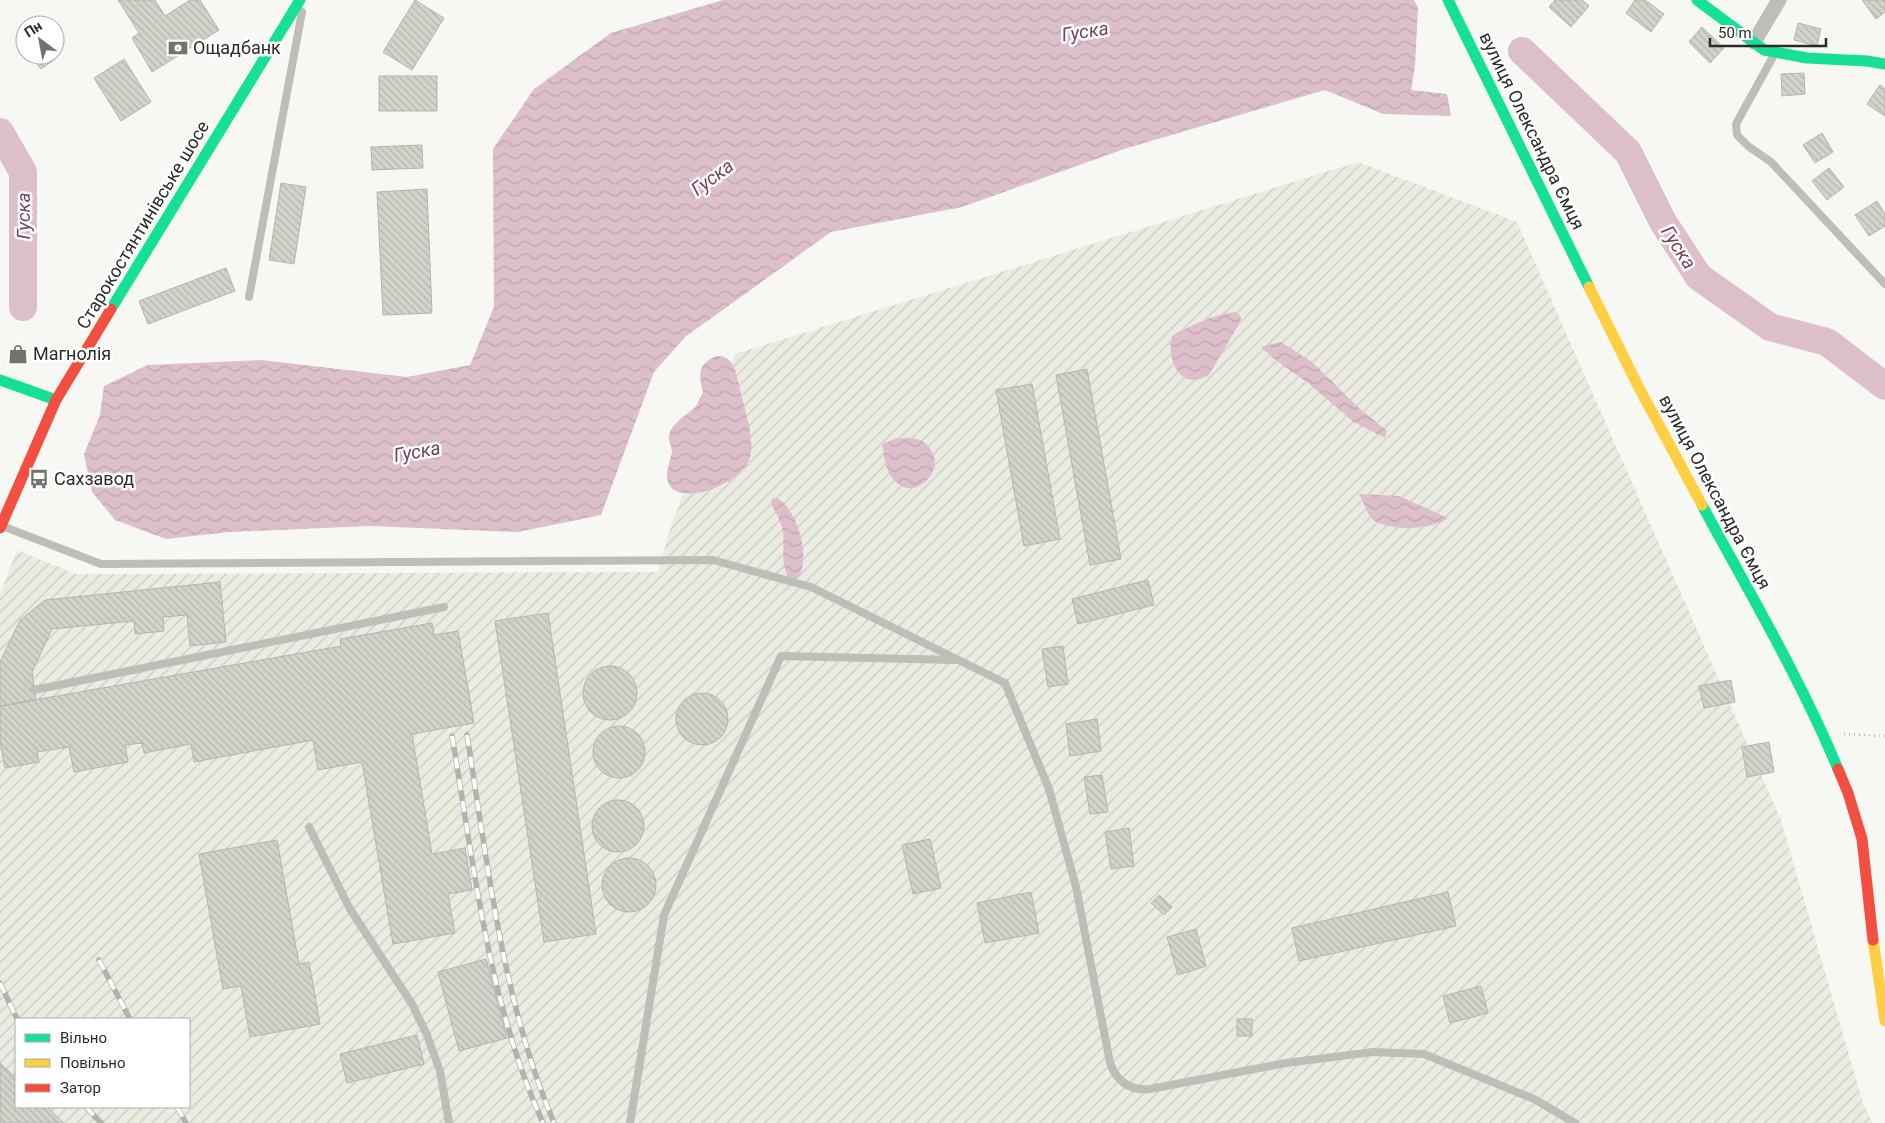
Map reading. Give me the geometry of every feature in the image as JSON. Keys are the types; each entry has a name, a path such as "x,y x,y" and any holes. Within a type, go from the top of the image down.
{"street":[{"name":"Старокостянтинівське шосе","path":"0,527 56,400 300,0"},
{"name":"вулиця Олександра Ємця","path":"1448,0 1638,386 1774,637 1823,733 1848,793 1862,839 1870,916 1885,1021"},
{"path":"1697,0 1764,50 1807,58 1885,63"},
{"path":"1754,42 1779,0"},
{"path":"0,380 56,400"}],"lane":[{"path":"249,297 304,0"},
{"path":"1776,52 1736,124 1737,135 1748,146 1771,162 1885,284"},
{"path":"0,527 101,564 713,560 810,587 1005,683 1050,789 1076,887 1110,1063 1116,1076 1122,1082 1135,1089 1150,1090 1286,1063 1373,1052 1424,1054 1534,1099 1575,1123"},
{"path":"34,690 444,607"},
{"path":"630,1123 664,915 781,656 959,660"},
{"path":"309,827 350,909 412,1004 427,1035 440,1071 449,1123"}],"path":[{"path":"1823,733 1885,736"}],"shaded area":[{"path":"1358,162 1517,222 1781,820 1863,1103 1873,1123 0,1123 0,594 17,550 76,574 658,572 669,532 735,354"}],"water":[{"path":"723,0 1414,0 1418,8 1415,66 1411,90 1447,94 1451,116 1383,114 1325,90 1127,148 962,207 831,232 685,337 654,372 601,515 518,532 370,526 229,532 166,539 115,520 92,492 84,454 100,415 104,386 148,365 261,360 407,377 470,365 494,307 493,149 534,89 611,33"},
{"path":"1235,312 1241,318 1239,324 1209,375 1191,380 1183,377 1174,364 1171,355 1172,336 1202,321 1218,315"},
{"path":"1281,342 1312,362 1358,407 1387,431 1385,438 1354,422 1261,347"},
{"path":"716,356 727,358 735,369 749,427 751,452 747,464 726,483 697,493 684,493 674,490 667,479 672,452 669,439 670,432 676,423 697,404 703,393 700,371 705,363"},
{"path":"897,438 911,438 922,441 933,454 934,469 925,482 919,486 904,487 897,483 890,475 882,444"},
{"path":"1359,494 1399,496 1448,518 1422,527 1399,528 1389,526 1372,519"},
{"path":"777,498 785,504 791,513 801,536 803,560 797,579 792,580 785,570 782,529 771,503 772,499"}],"building":[{"path":"118,0 155,0 165,16 190,0 200,0 219,30 152,72 132,38 139,33"},
{"path":"415,0 444,18 412,70 383,52"},
{"path":"1555,0 1582,0 1589,6 1571,27 1549,7"},
{"path":"1635,0 1645,0 1664,14 1651,32 1626,13"},
{"path":"1862,0 1885,0 1885,12 1876,19"},
{"path":"1798,23 1821,29 1817,46 1794,40"},
{"path":"1702,27 1724,48 1710,63 1689,42"},
{"path":"124,59 151,102 121,121 94,78"},
{"path":"38,65 47,65 41,69"},
{"path":"1804,73 1805,94 1782,96 1781,74"},
{"path":"379,76 437,76 437,111 379,111"},
{"path":"1880,85 1885,89 1885,116 1867,104"},
{"path":"1822,133 1833,152 1815,163 1803,145"},
{"path":"422,145 423,168 372,170 371,147"},
{"path":"1829,168 1844,187 1827,200 1812,181"},
{"path":"281,183 306,187 294,264 269,260"},
{"path":"427,189 432,313 383,315 377,192"},
{"path":"1877,201 1885,214 1885,226 1869,236 1855,215"},
{"path":"226,268 235,291 148,324 139,301"},
{"path":"1087,369 1121,559 1090,565 1056,375"},
{"path":"1032,384 1060,539 1024,546 996,390"},
{"path":"1148,580 1154,605 1078,624 1072,599"},
{"path":"220,582 226,642 190,646 187,615 163,617 164,631 135,634 134,621 52,629 32,672 36,700 0,706 0,662 20,620 45,600"},
{"path":"548,613 596,934 544,942 495,621"},
{"path":"432,623 434,635 458,631 474,723 412,734 432,854 465,848 472,890 448,894 455,933 393,944 362,762 318,770 313,740 194,762 191,744 144,753 142,743 125,745 128,762 74,772 69,747 37,752 39,762 5,768 0,741 0,706 341,646 340,639"},
{"path":"1063,646 1068,684 1048,687 1042,649"},
{"path":"605,666 615,666 625,670 633,678 637,693 633,708 625,716 615,720 605,720 595,716 587,708 583,698 583,688 587,678 595,670"},
{"path":"1731,680 1735,702 1704,708 1699,686"},
{"path":"697,693 707,693 721,700 728,714 728,724 721,738 707,745 697,745 687,741 680,734 676,724 676,714 680,704 687,697"},
{"path":"1097,719 1101,751 1070,756 1066,724"},
{"path":"614,726 624,726 638,733 645,747 645,757 638,771 624,778 614,778 604,774 597,767 593,757 593,747 597,737 604,730"},
{"path":"1769,742 1774,772 1747,777 1742,747"},
{"path":"1102,775 1108,812 1090,814 1084,777"},
{"path":"613,800 623,800 633,804 640,811 644,826 640,841 633,848 623,852 613,852 603,848 596,841 592,831 592,821 596,811 603,804"},
{"path":"1129,828 1134,866 1111,869 1105,832"},
{"path":"930,839 941,888 913,894 902,845"},
{"path":"277,840 299,964 309,962 320,1024 250,1037 241,986 223,989 199,854"},
{"path":"629,858 639,860 648,866 654,875 656,885 654,895 648,904 639,910 629,912 619,910 610,904 604,895 602,885 604,875 610,866 619,860"},
{"path":"1031,892 1039,933 985,943 977,903"},
{"path":"1448,892 1456,926 1299,961 1292,928"},
{"path":"1159,895 1172,907 1164,915 1151,903"},
{"path":"1196,929 1206,966 1178,975 1167,937"},
{"path":"486,959 507,1038 459,1051 438,972"},
{"path":"1481,986 1488,1013 1450,1023 1443,996"},
{"path":"1237,1019 1252,1019 1252,1036 1237,1036"},
{"path":"417,1035 424,1064 347,1083 340,1054"},
{"path":"0,1063 15,1077 15,1108 48,1108 64,1123 0,1123"}],"waterway":[{"name":"Гуска","path":"1522,51 1628,152 1663,222 1699,277 1770,327 1827,342 1885,386"},
{"name":"Гуска","path":"0,132 23,172 23,307"}],"railway":[{"path":"467,735 490,883 509,981 521,1029 554,1123"},
{"path":"452,736 476,884 496,982 524,1077 543,1123"},
{"path":"99,960 129,1018"},
{"path":"0,983 17,1018"},
{"path":"87,1108 101,1123"},
{"path":"178,1108 186,1123"}],"traffic: fast":[{"path":"111,309 300,0"},
{"path":"1448,0 1589,287"},
{"path":"1697,0 1764,50 1807,58 1867,61 1885,64"},
{"path":"0,380 56,400"},
{"path":"1702,505 1791,668 1838,769"}],"traffic: slow":[{"path":"1589,287 1638,386 1702,505"},
{"path":"1873,940 1885,1021"}],"traffic: jam":[{"path":"0,528 56,400 111,309"},
{"path":"1838,769 1848,793 1862,839 1873,940"}],"place":[{"name":"Ощадбанк","path":"178,48"},
{"name":"Магнолія","path":"18,354"},
{"name":"Сахзавод","path":"39,479"}]}
